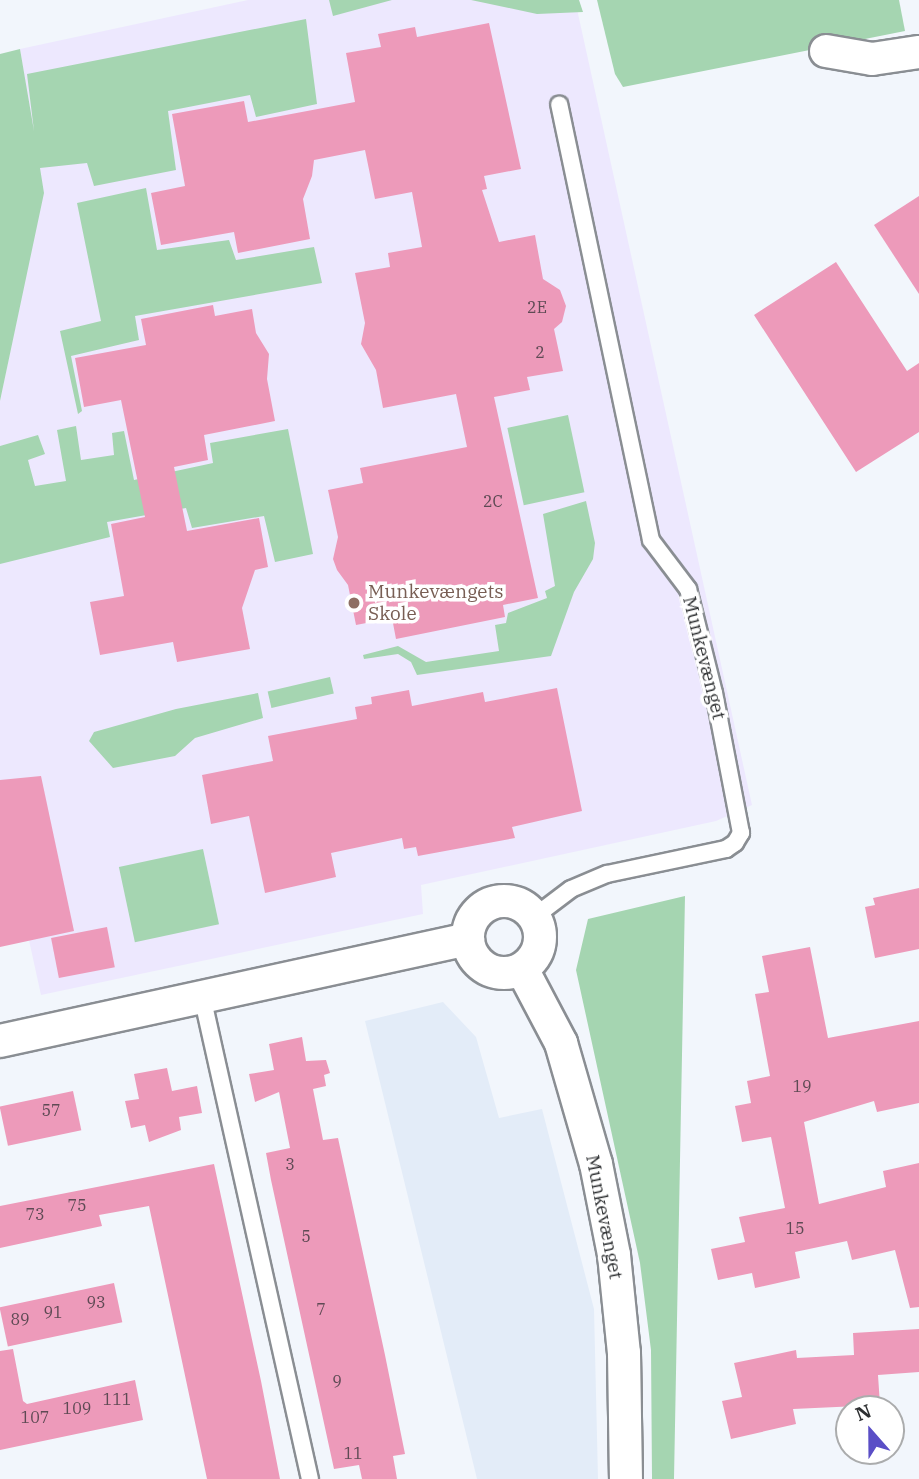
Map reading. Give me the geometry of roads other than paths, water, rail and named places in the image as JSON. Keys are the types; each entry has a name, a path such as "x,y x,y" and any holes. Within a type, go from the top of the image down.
{"street":[{"path":"826,51 872,59 919,52"},
{"path":"492,903 515,903 534,917 540,939 537,951 522,969 498,973 486,968 470,951 468,939 474,917 492,903"},
{"path":"0,1041 468,939"},
{"name":"Munkevænget","path":"522,969 561,1042 596,1164 609,1229 624,1353 626,1479"}],"lane":[{"name":"Munkevænget","path":"534,917 571,889 607,874 726,849 735,843 741,832 715,693 688,589 651,540 559,105"},
{"path":"202,996 310,1479"}],"place":[{"name":"Munkevængets Skole","path":"354,603"}]}
